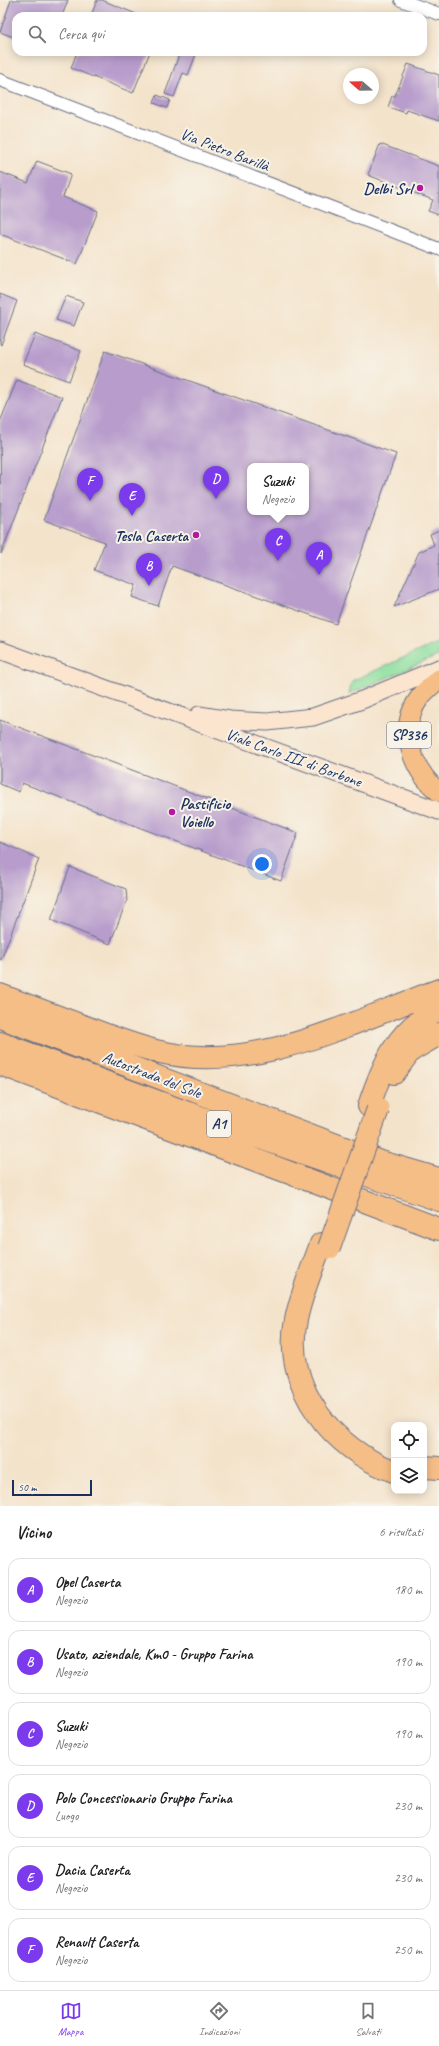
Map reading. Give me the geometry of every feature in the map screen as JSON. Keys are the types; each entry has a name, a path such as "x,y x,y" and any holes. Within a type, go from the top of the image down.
{"highway":[{"path":"0,995 138,1046 174,1054 224,1056 253,1053 310,1040 439,990"},
{"path":"391,1470 359,1455 343,1443 324,1424 312,1406 296,1365 294,1343 296,1320 325,1246 373,1107 379,1076 393,1050 405,1033 418,1022 439,1010"},
{"name":"Autostrada del Sole","path":"0,1017 381,1162 439,1179"},
{"path":"373,1107 386,1088 396,1068 410,1051 439,1034"},
{"name":"Autostrada del Sole","path":"0,1043 188,1113 439,1200"},
{"path":"0,1064 439,1229"},
{"path":"325,1246 306,1318 307,1371 320,1401 337,1424 363,1446 391,1459"},
{"path":"427,1467 439,1468"},
{"path":"427,1476 439,1476"}],"main road":[{"name":"Viale Carlo III di Borbone","path":"0,650 439,810"},
{"name":"Viale Carlo III di Borbone","path":"149,704 230,720 268,722 313,717 362,700 439,668"},
{"name":"SP336","path":"439,679 420,696 410,716 409,738 413,758 421,773 439,792"}],"street":[{"path":"401,0 439,14"},
{"name":"Via Pietro Barillà","path":"0,80 439,249"}],"green space":[{"path":"439,642 438,656 349,694 352,681"}],"building":[{"path":"11,0 68,0 64,12 12,12 12,36 0,32"},
{"path":"97,0 102,0 131,12 92,12"},
{"path":"76,56 148,56 133,93 71,68"},
{"path":"179,56 195,56 188,75 183,73 174,97 165,94"},
{"path":"408,64 439,75 439,121 407,110 406,113 388,107 392,96 395,96"},
{"path":"157,95 170,100 167,108 154,103"},
{"name":"Delbi Srl","path":"380,144 439,166 439,215 428,211 433,200 368,175"},
{"path":"37,161 71,174 63,197 98,211 77,264 0,234 0,172 28,183"},
{"path":"0,294 17,301 1,345 0,344"},
{"path":"66,296 83,302 74,326 56,320"},
{"path":"35,334 81,351 69,381 23,364"},
{"path":"105,351 396,454 336,624 172,566 158,606 132,597 136,585 94,570 105,542 44,520"},
{"path":"17,380 62,397 1,554 0,422"},
{"path":"439,530 439,589 394,607 419,552 434,545 430,534"},
{"name":"Pastificio Voiello","path":"0,720 298,833 281,881 22,783 19,792 0,784"},
{"path":"0,842 39,859 1,960 0,960"},
{"path":"70,867 126,889 127,900 110,944 51,920"}],"place":[{"name":"Delbi Srl","path":"420,188"},
{"name":"Polo Concessionario Gruppo Farina","path":"216,499"},
{"name":"Renault Caserta","path":"90,501"},
{"name":"Dacia Caserta","path":"132,516"},
{"name":"Tesla Caserta","path":"196,535"},
{"name":"Suzuki","path":"278,561"},
{"name":"Opel Caserta","path":"319,575"},
{"name":"Usato, aziendale, Km0 - Gruppo Farina","path":"149,586"},
{"name":"Pastificio Voiello","path":"172,812"}]}
